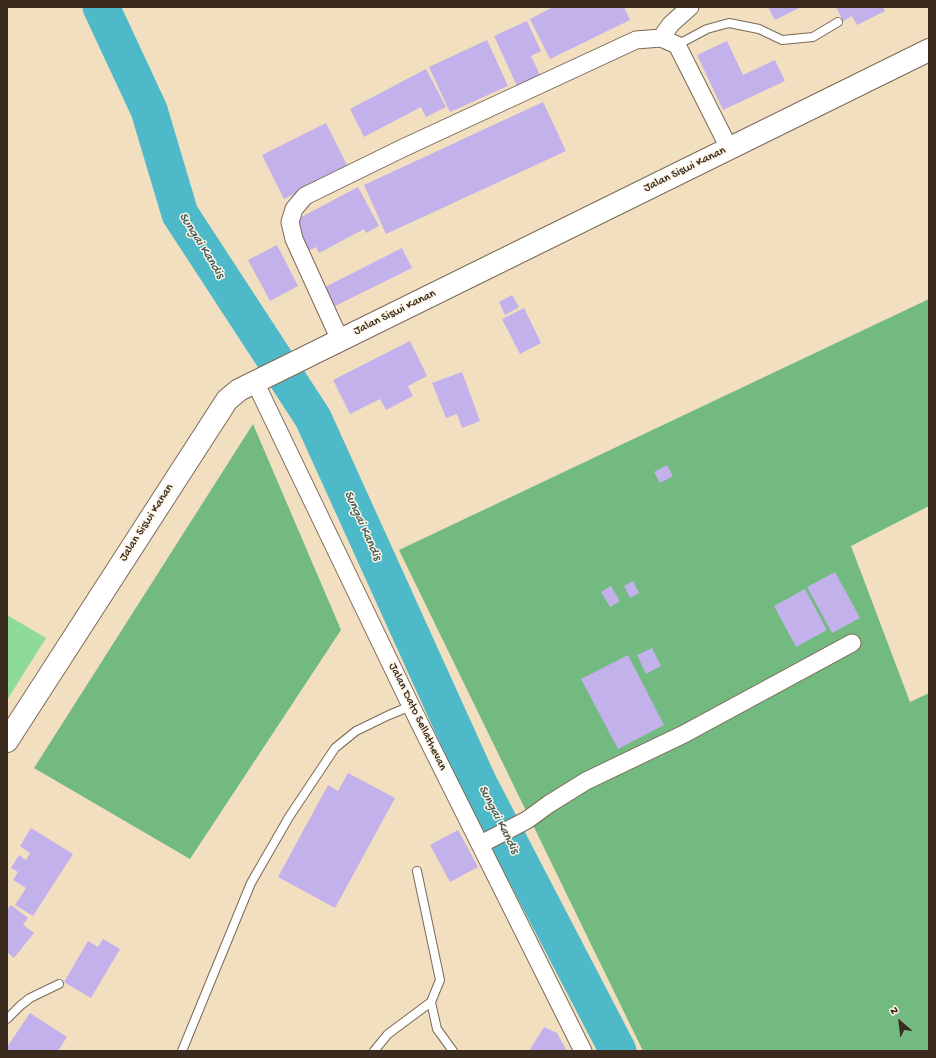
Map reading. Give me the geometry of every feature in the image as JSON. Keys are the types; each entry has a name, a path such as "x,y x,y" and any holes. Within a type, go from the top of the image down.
{"street":[{"path":"661,38 671,24 690,7"},
{"path":"340,340 294,238 290,222 294,209 305,196 403,148 636,40 661,38 677,45 729,148"},
{"name":"Jalan Siswi Kanan","path":"7,741 227,400 239,390 929,50"},
{"name":"Jalan Dato Sellathevan","path":"260,380 411,706 486,841 583,1051"},
{"path":"486,841 527,820 586,781 684,734 852,643"}],"lane":[{"path":"677,45 707,29 729,23 759,29 782,40 813,38 838,22"},
{"path":"182,1051 251,883 289,817 335,748 356,731 411,706"},
{"path":"374,1051 388,1034 431,1002 440,980 418,871"},
{"path":"7,1019 30,998 59,984"},
{"path":"431,1002 437,1029 453,1051"}],"green space":[{"path":"929,299 929,506 851,546 910,702 929,693 929,1051 643,1051 399,550"},
{"path":"253,424 341,630 190,859 34,768"},
{"path":"7,615 46,638 7,700"}],"building":[{"path":"553,7 624,7 630,20 550,59 530,19"},
{"path":"768,7 801,7 775,20"},
{"path":"836,7 883,7 885,11 857,25 852,16 843,21"},
{"path":"527,21 541,51 531,56 540,75 517,86 494,36"},
{"path":"487,40 508,86 450,112 429,67"},
{"path":"727,41 743,75 775,60 785,81 723,110 697,55"},
{"path":"426,69 446,107 426,117 421,107 364,137 350,109"},
{"path":"543,102 566,151 386,234 364,185"},
{"path":"326,123 348,167 284,199 262,155"},
{"path":"358,187 379,226 366,233 364,229 319,253 316,247 308,251 292,222"},
{"path":"277,245 298,286 270,301 248,260"},
{"path":"402,248 412,268 331,308 321,289"},
{"path":"512,295 519,307 505,315 499,302"},
{"path":"524,308 541,343 520,354 502,319"},
{"path":"410,341 427,376 408,386 413,396 386,410 380,399 350,414 333,380"},
{"path":"462,372 480,421 462,428 457,414 446,418 432,383"},
{"path":"667,465 673,476 660,483 654,472"},
{"path":"835,572 860,618 832,633 807,587"},
{"path":"633,581 639,593 630,598 624,586"},
{"path":"611,586 620,601 610,607 601,592"},
{"path":"805,589 827,630 796,647 774,606"},
{"path":"652,648 661,666 646,674 637,655"},
{"path":"628,655 664,725 618,749 581,679"},
{"path":"348,773 395,798 335,908 278,877 328,785 338,791"},
{"path":"31,828 73,854 33,916 15,905 26,888 13,880 18,872 11,868 19,855 26,860 30,853 20,846"},
{"path":"458,830 478,867 450,882 430,845"},
{"path":"11,905 28,918 23,925 34,933 14,958 7,952 7,910"},
{"path":"103,939 120,949 91,998 64,982 88,941 98,947"},
{"path":"30,1013 67,1037 58,1051 7,1051 7,1047"},
{"path":"544,1027 557,1033 567,1051 529,1051"}],"waterway":[{"name":"Sungai Kandis","path":"101,7 149,110 180,214 313,418 478,782 618,1051"}]}
